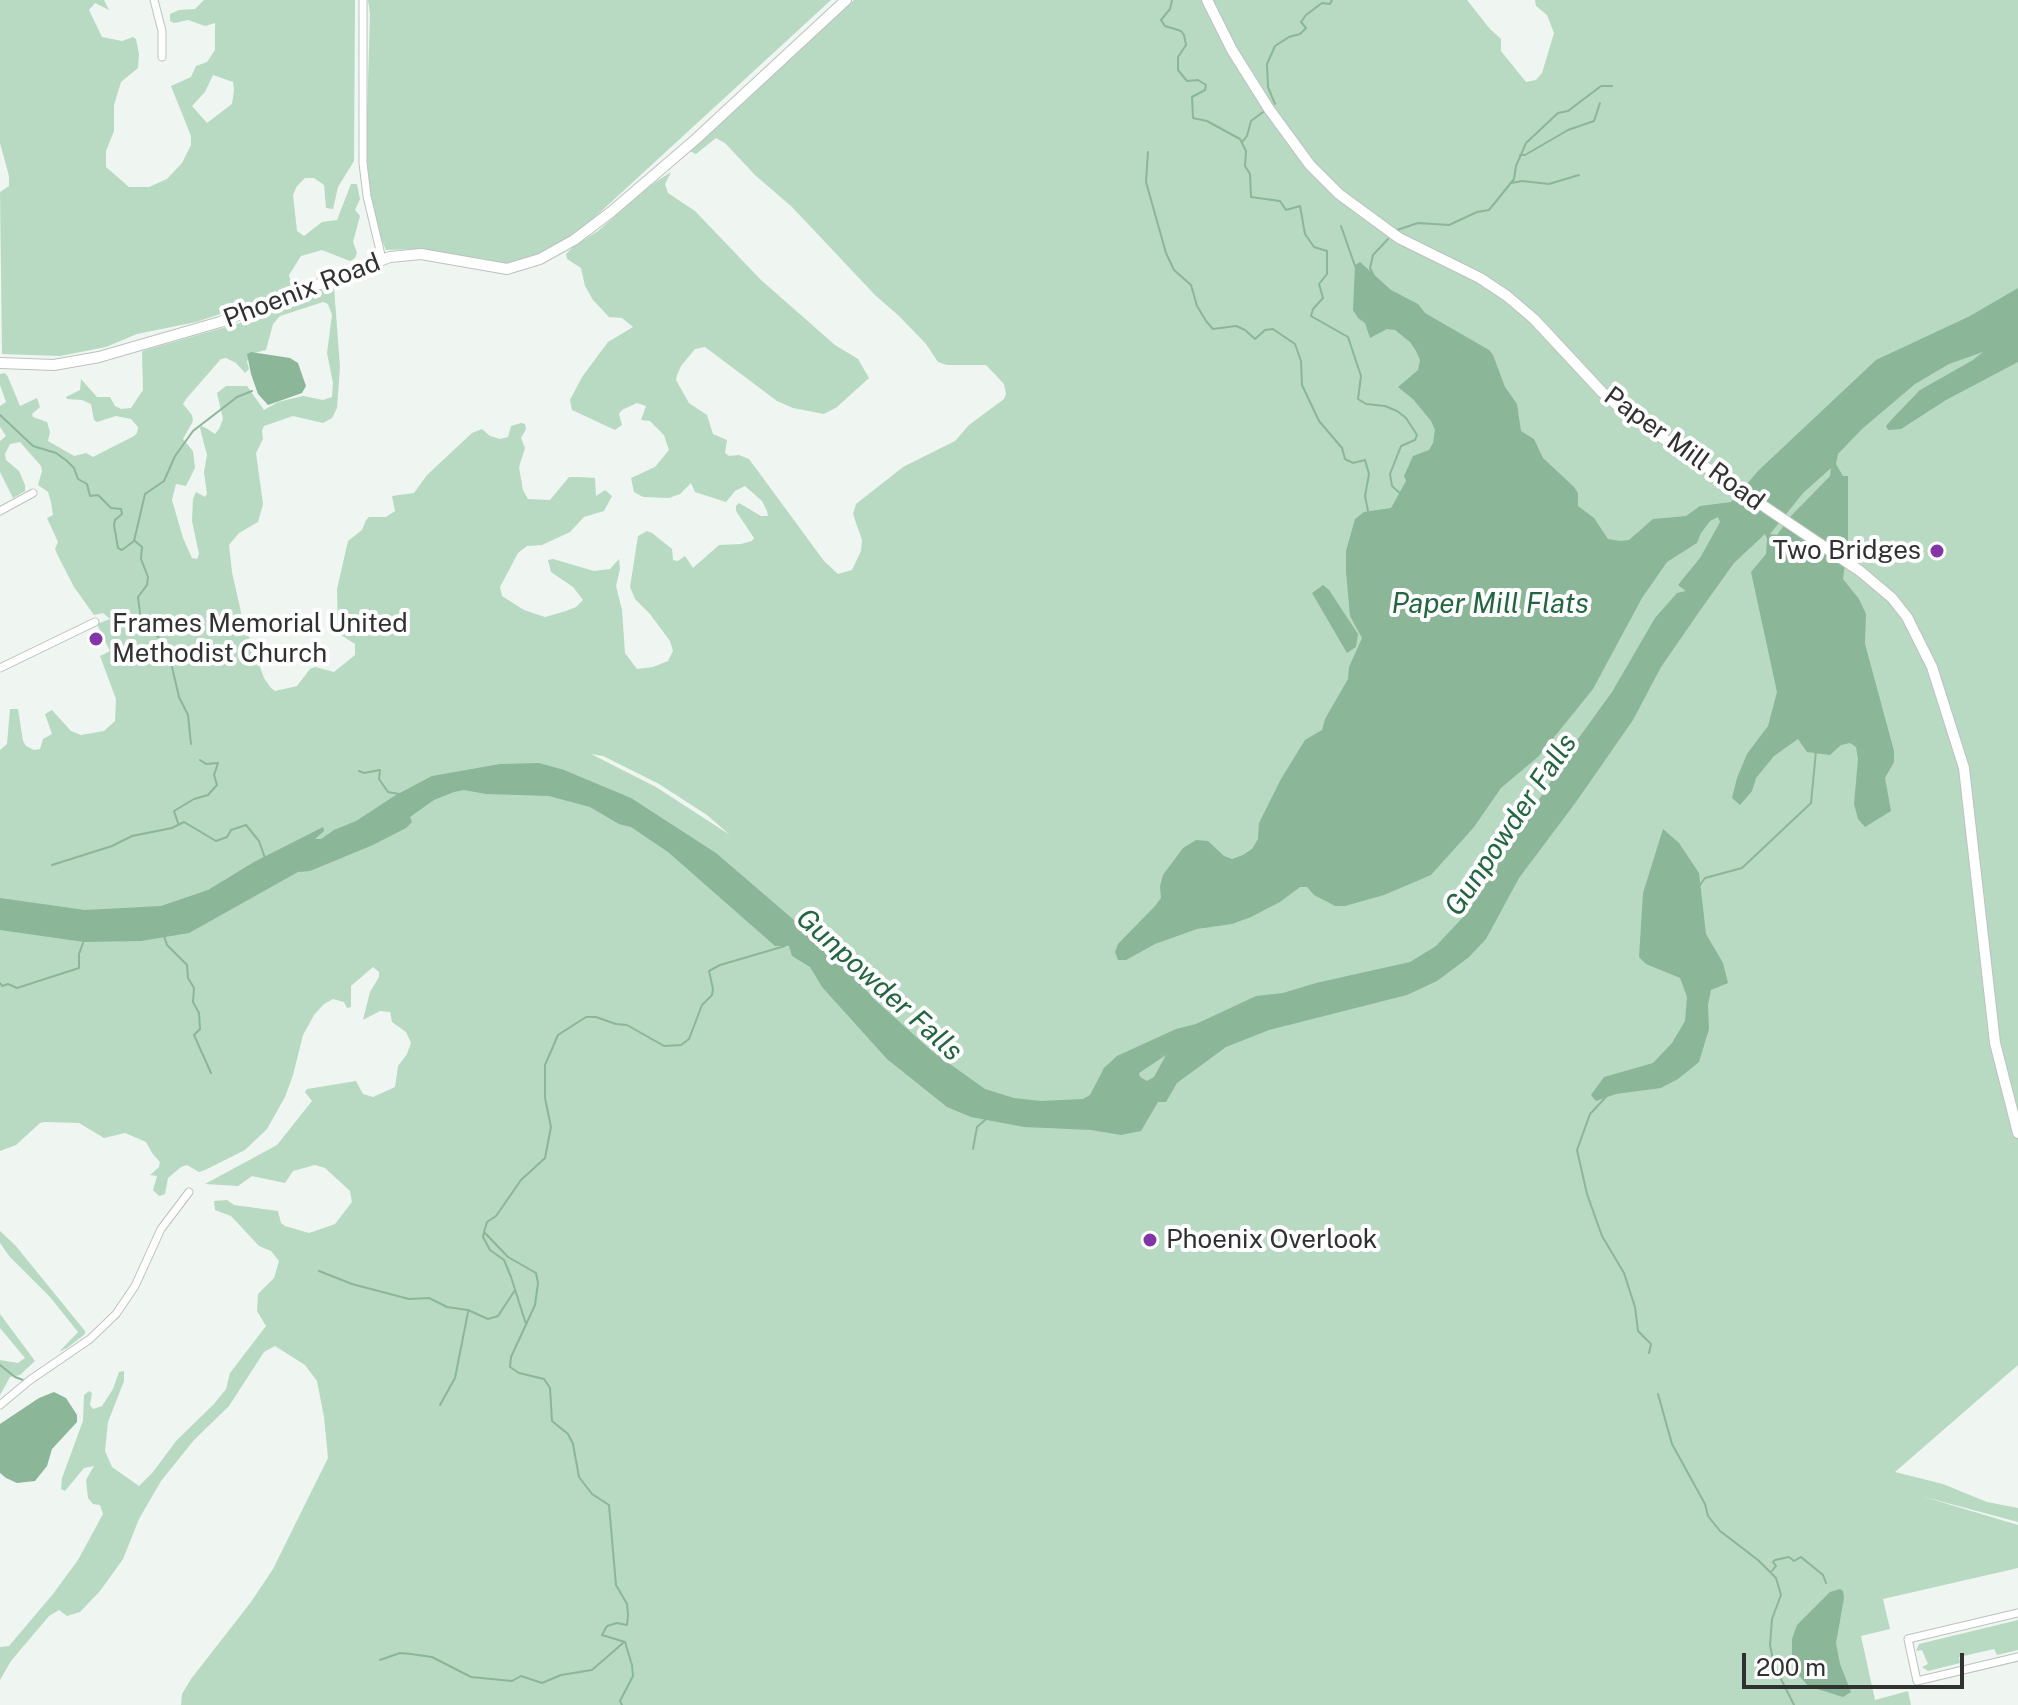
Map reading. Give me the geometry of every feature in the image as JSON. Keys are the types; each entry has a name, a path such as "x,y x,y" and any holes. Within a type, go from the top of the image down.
{"main road":[{"name":"Phoenix Road","path":"0,363 54,365 99,357 220,322 382,259 421,254 507,269 552,253 585,233 646,183 846,0"},
{"name":"Paper Mill Road","path":"1207,0 1232,50 1269,109 1310,165 1339,194 1399,238 1480,278 1507,296 1534,319 1613,403 1860,571 1892,598 1907,617 1923,645 1964,768 1995,1043 2018,1133"}],"street":[{"path":"154,0 162,31 162,57"},
{"path":"363,0 363,163 369,207 382,259"},
{"path":"0,511 33,493"},
{"path":"0,668 95,622"},
{"path":"0,1405 30,1380 90,1339 116,1314 135,1286 161,1229 189,1192"},
{"path":"2018,1613 1908,1639 1917,1681 2018,1657"}],"shaded area":[{"path":"0,0 104,0 109,10 95,3 89,10 102,37 122,41 133,37 136,39 138,68 121,82 114,105 114,131 106,151 106,167 129,187 149,187 167,179 182,163 191,145 191,136 171,86 191,77 196,66 207,62 215,50 215,23 205,26 188,20 174,23 170,21 170,14 195,9 204,0 355,0 354,161 338,187 333,209 326,208 324,185 314,178 305,178 293,195 297,231 304,236 322,222 337,220 351,184 357,184 360,199 355,210 360,216 353,242 357,253 350,261 322,250 301,256 289,275 290,291 196,322 137,334 106,347 60,356 2,354 0,192 9,186 9,176 0,143","holes":["213,75 233,82 232,104 207,123 192,106 205,92"]},
{"path":"368,0 831,0 583,228 539,256 515,264 496,264 421,249 386,250 371,197 366,152"},
{"path":"854,0 1467,0 1501,39 1501,51 1526,82 1536,80 1542,73 1554,33 1547,15 1536,6 1535,0 2018,0 2018,1365 1895,1472 1943,1484 1987,1502 2018,1508 2018,1522 1921,1496 2018,1525 2018,1568 1883,1599 1890,1629 1861,1636 1875,1700 1908,1691 1911,1705 181,1705 182,1694 191,1679 273,1569 328,1458 317,1381 305,1365 275,1346 264,1352 229,1406 194,1440 161,1481 139,1519 123,1559 100,1591 80,1612 67,1616 59,1610 49,1616 11,1661 0,1680 0,1647 9,1646 53,1594 78,1560 103,1514 100,1505 93,1504 88,1498 86,1480 94,1466 84,1468 65,1491 61,1489 62,1478 83,1421 84,1395 89,1391 92,1393 90,1405 93,1409 102,1406 119,1372 124,1371 124,1381 108,1422 105,1451 112,1467 139,1486 176,1441 226,1389 230,1373 266,1326 257,1311 258,1294 274,1278 279,1261 271,1251 259,1246 231,1216 215,1210 214,1201 227,1200 234,1205 278,1211 285,1226 309,1233 335,1224 352,1202 350,1191 325,1168 315,1165 293,1171 285,1183 252,1176 238,1186 205,1184 277,1145 312,1101 305,1092 307,1089 356,1081 363,1094 373,1097 395,1087 398,1066 411,1043 406,1032 392,1022 390,1012 380,1011 363,1020 370,992 379,977 379,972 373,967 351,986 351,1007 347,1008 344,1002 333,999 314,1015 303,1035 285,1097 267,1129 245,1150 205,1170 199,1172 187,1165 181,1167 168,1178 165,1194 159,1196 153,1190 157,1176 150,1175 160,1162 146,1142 125,1133 104,1138 79,1123 45,1122 16,1145 0,1151 0,750 7,744 10,709 18,709 23,741 34,750 40,749 43,739 52,734 45,714 52,710 71,731 81,735 104,731 115,721 116,699 100,656 110,651 97,624 110,619 103,613 94,615 74,587 57,554 55,549 58,542 47,518 53,515 51,502 48,492 38,485 41,466 20,442 10,444 5,454 6,460 19,471 25,485 25,491 13,498 0,472 0,441 6,436 0,427 0,406 6,402 0,374 5,373 8,377 20,406 37,398 40,407 32,414 47,422 50,432 48,441 74,456 86,453 93,457 134,436 138,427 131,419 116,416 97,422 91,404 67,399 80,390 81,379 97,397 110,397 121,409 131,408 143,390 142,351 240,323 316,291 334,287 340,367 337,408 332,418 323,423 293,416 264,426 263,439 256,453 263,504 258,522 239,533 229,545 243,621 264,678 271,688 275,691 297,686 315,667 334,672 355,655 355,644 338,630 337,589 348,541 362,530 366,520 369,517 386,517 395,511 392,496 414,493 427,475 472,433 482,429 500,439 508,437 511,426 521,423 525,424 526,429 521,438 525,448 519,467 528,499 550,500 569,477 595,478 596,496 605,490 612,496 604,511 584,517 570,532 542,545 527,546 518,553 500,587 502,596 524,610 545,617 566,611 583,600 573,587 551,572 548,560 594,571 610,569 619,559 616,586 622,610 625,653 637,669 653,667 668,661 673,651 670,641 635,599 630,587 638,536 647,531 652,533 672,549 673,560 678,561 685,556 693,568 719,545 752,541 754,538 736,511 739,503 761,516 768,516 762,501 745,486 735,491 726,502 695,492 691,483 680,494 669,498 643,497 634,492 631,478 655,467 669,450 664,435 650,421 641,420 646,406 637,403 622,410 619,414 622,425 615,430 572,410 570,400 582,377 608,342 633,327 622,318 609,317 593,300 585,286 581,268 567,259 566,254 651,185 671,172 665,184 668,193 695,211 761,280 835,345 858,359 869,378 837,407 824,414 793,408 777,401 705,347 695,349 681,366 676,380 689,403 707,415 713,434 727,440 725,453 749,459 824,561 838,574 852,570 861,551 862,540 853,514 856,504 903,467 955,441 1006,394 1004,384 986,365 947,365 938,362 926,344 899,316 725,143 716,138 696,154 690,151","holes":["323,302 328,304 332,315 327,353 333,383 332,397 323,400 303,396 278,402 264,410 247,386 226,386 217,393 223,419 219,429 215,434 200,428 207,455 204,472 207,494 205,497 196,492 193,499 192,521 199,554 197,559 192,558 172,500 176,484 186,486 195,468 193,451 183,439 193,421 192,415 183,404 221,359 236,363 245,373 249,369 247,362 250,354 266,350 273,324 280,316","591,754 603,756 659,784 707,815 730,835 656,787"]},
{"path":"0,1231 85,1331 67,1348 59,1352 78,1332 50,1297 10,1257 0,1243"},
{"path":"0,1314 35,1361 20,1375 10,1377 0,1395 0,1360 18,1363 25,1358 0,1328"},
{"path":"2018,1620 2018,1650 1997,1655 1994,1649 1959,1657 1960,1663 1928,1671 1922,1667 1928,1664 1922,1650 1916,1651 1919,1644"}],"water":[{"name":"Paper Mill Flats","path":"1360,262 1391,290 1489,350 1505,387 1517,404 1521,431 1534,439 1543,458 1574,487 1578,493 1578,506 1594,518 1608,539 1620,541 1629,540 1653,519 1686,516 1700,506 1731,502 1759,470 1876,360 1970,316 2018,288 2018,362 1946,400 1901,429 1888,430 1886,426 1920,390 1983,352 1949,364 1915,384 1838,454 1836,464 1843,476 1848,476 1848,540 1843,579 1866,614 1865,644 1894,751 1894,762 1885,778 1891,811 1865,827 1858,819 1854,804 1858,759 1856,747 1850,743 1841,745 1830,755 1807,752 1798,739 1774,756 1740,805 1732,798 1747,754 1768,726 1777,692 1751,572 1766,554 1765,534 1734,563 1699,612 1661,667 1633,720 1519,878 1486,939 1469,957 1437,981 1407,995 1269,1030 1226,1047 1177,1083 1166,1102 1158,1102 1141,1131 1121,1135 1091,1130 1024,1127 971,1117 947,1107 887,1059 822,987 810,967 792,956 789,946 775,946 668,852 631,827 619,824 590,807 549,796 486,794 464,790 454,792 434,800 410,817 412,822 406,828 310,871 298,872 189,933 141,941 84,942 0,930 0,898 85,910 161,906 208,890 254,862 323,827 324,831 315,839 321,839 432,776 500,764 539,763 631,798 716,853 837,957 874,999 933,1052 985,1089 1014,1098 1041,1101 1083,1099 1090,1095 1104,1068 1117,1056 1176,1029 1196,1024 1256,996 1283,993 1410,962 1436,946 1466,914 1575,743 1612,692 1655,618 1677,593 1686,591 1678,585 1700,558 1720,522 1718,517 1710,521 1697,543 1667,562 1642,598 1593,689 1539,756 1501,788 1474,827 1431,875 1384,895 1345,906 1335,906 1314,895 1307,887 1300,887 1251,917 1232,924 1197,929 1155,944 1126,960 1118,960 1115,952 1118,944 1161,898 1163,875 1183,848 1196,840 1208,841 1232,859 1252,849 1258,839 1259,823 1281,779 1305,740 1322,730 1348,679 1349,667 1362,638 1350,616 1346,572 1346,551 1355,519 1364,512 1391,508 1406,481 1404,476 1413,456 1429,450 1433,443 1435,430 1431,421 1413,399 1398,387 1418,370 1420,360 1410,342 1395,330 1387,329 1370,338 1365,323 1353,310 1355,265","holes":["1831,468 1830,476 1777,535 1770,534 1803,493","1166,1055 1154,1077 1147,1081 1140,1077 1139,1073"]},
{"path":"247,354 290,358 298,363 306,386 302,393 268,405 258,394 251,374"},
{"path":"1323,585 1358,634 1356,647 1347,653 1312,593"},
{"path":"1663,829 1679,843 1699,873 1706,934 1723,963 1728,983 1711,990 1709,1029 1699,1062 1661,1088 1616,1094 1596,1101 1591,1095 1604,1077 1653,1063 1672,1043 1685,1021 1687,997 1680,978 1646,964 1639,957 1643,893"},
{"path":"54,1392 66,1398 77,1415 77,1422 52,1449 47,1466 35,1481 17,1483 6,1478 0,1473 0,1424 39,1398"},
{"path":"1840,1589 1844,1598 1836,1643 1851,1692 1843,1697 1808,1686 1796,1672 1792,1657 1792,1639 1797,1625 1830,1592"}],"waterway":[{"path":"1172,0 1170,9 1161,20 1165,26 1184,35 1186,45 1178,57 1178,70 1187,81 1198,80 1206,85 1205,90 1192,97 1193,118 1207,121 1240,139 1246,151 1245,166 1250,174 1251,197 1280,201 1286,210 1300,206 1305,234 1314,247 1327,251 1327,274 1319,284 1323,298 1311,316 1348,337 1361,376 1358,399 1366,404 1397,411 1406,418 1417,435 1415,440 1401,446 1390,474 1392,486 1402,495"},
{"path":"1275,104 1268,87 1267,64 1275,46 1300,34 1306,28 1301,22 1306,15 1322,3 1330,4 1332,0"},
{"path":"1397,230 1418,223 1449,225 1489,210 1514,179 1526,143 1558,113 1568,111 1601,86 1612,86"},
{"path":"1520,155 1568,130 1594,121 1600,103"},
{"path":"1243,141 1251,121 1263,112"},
{"path":"1148,152 1146,182 1166,253 1174,270 1191,285 1197,306 1213,329 1236,326 1255,339 1265,330 1273,329 1295,344 1301,361 1302,385 1319,421 1342,448 1345,459 1353,463 1365,460 1369,474 1365,496 1368,511"},
{"path":"1511,183 1549,184 1579,175"},
{"path":"1341,226 1355,266"},
{"path":"1374,276 1370,268 1373,255 1388,239"},
{"path":"0,415 33,446 56,453 67,461 78,479 87,484 90,496 98,495 111,508 121,509 122,514 114,525 118,548 122,550 134,541 145,494 164,481 175,456 193,431 237,397 252,391"},
{"path":"135,541 142,547 141,559 148,577 147,585 138,597 141,621 159,638 172,667 179,697 188,715 191,744"},
{"path":"1700,885 1705,878 1742,868 1811,803 1816,751"},
{"path":"178,823 174,811 208,795 217,785 214,775 218,763 206,764 200,760"},
{"path":"359,771 380,770 379,779 388,792 399,794"},
{"path":"52,865 112,846 132,836 172,828 184,822 216,841 227,837 231,830 246,825 259,841 265,858"},
{"path":"164,936 167,945 187,965 188,978 194,988 193,1002 199,1013 200,1029 194,1035 211,1073"},
{"path":"0,983 17,988 79,968 83,943"},
{"path":"622,1705 620,1701 633,1676 632,1665 625,1642 602,1635 607,1626 617,1623 627,1625 628,1615 627,1604 616,1585 609,1505 592,1494 579,1477 573,1444 568,1434 552,1421 550,1388 544,1379 519,1373 510,1367 511,1357 535,1305 538,1283 536,1273 508,1257 484,1232 487,1222 496,1216 521,1180 545,1158 551,1127 545,1098 545,1065 558,1035 586,1017 596,1017 627,1025 664,1046 681,1045 689,1039 702,1005 712,995 709,971 785,946"},
{"path":"1606,1097 1590,1114 1577,1150 1587,1194 1602,1236 1624,1273 1635,1307 1638,1331 1651,1344 1649,1353"},
{"path":"973,1149 977,1127 986,1119"},
{"path":"484,1232 483,1237 490,1250 504,1260 526,1324"},
{"path":"319,1271 352,1284 409,1299 429,1298 447,1307 468,1310 488,1319 498,1316 515,1290"},
{"path":"440,1405 455,1378 468,1312"},
{"path":"0,1365 23,1380"},
{"path":"1658,1394 1672,1444 1705,1504 1708,1516 1720,1531 1776,1578 1781,1595 1772,1619 1770,1645 1774,1665 1794,1705"},
{"path":"1772,1571 1776,1566 1775,1560 1789,1557 1794,1561 1801,1557 1823,1575 1826,1583"},
{"path":"380,1660 400,1653 411,1654 432,1657 471,1677 512,1681 521,1676 542,1683 561,1675 592,1670 623,1643"}],"place":[{"name":"Two Bridges","path":"1937,551"},
{"name":"Frames Memorial United Methodist Church","path":"96,639"},
{"name":"Phoenix Overlook","path":"1150,1240"}],"water label":[{"name":"Gunpowder Falls","path":"1511,825"},
{"name":"Gunpowder Falls","path":"879,985"}]}
